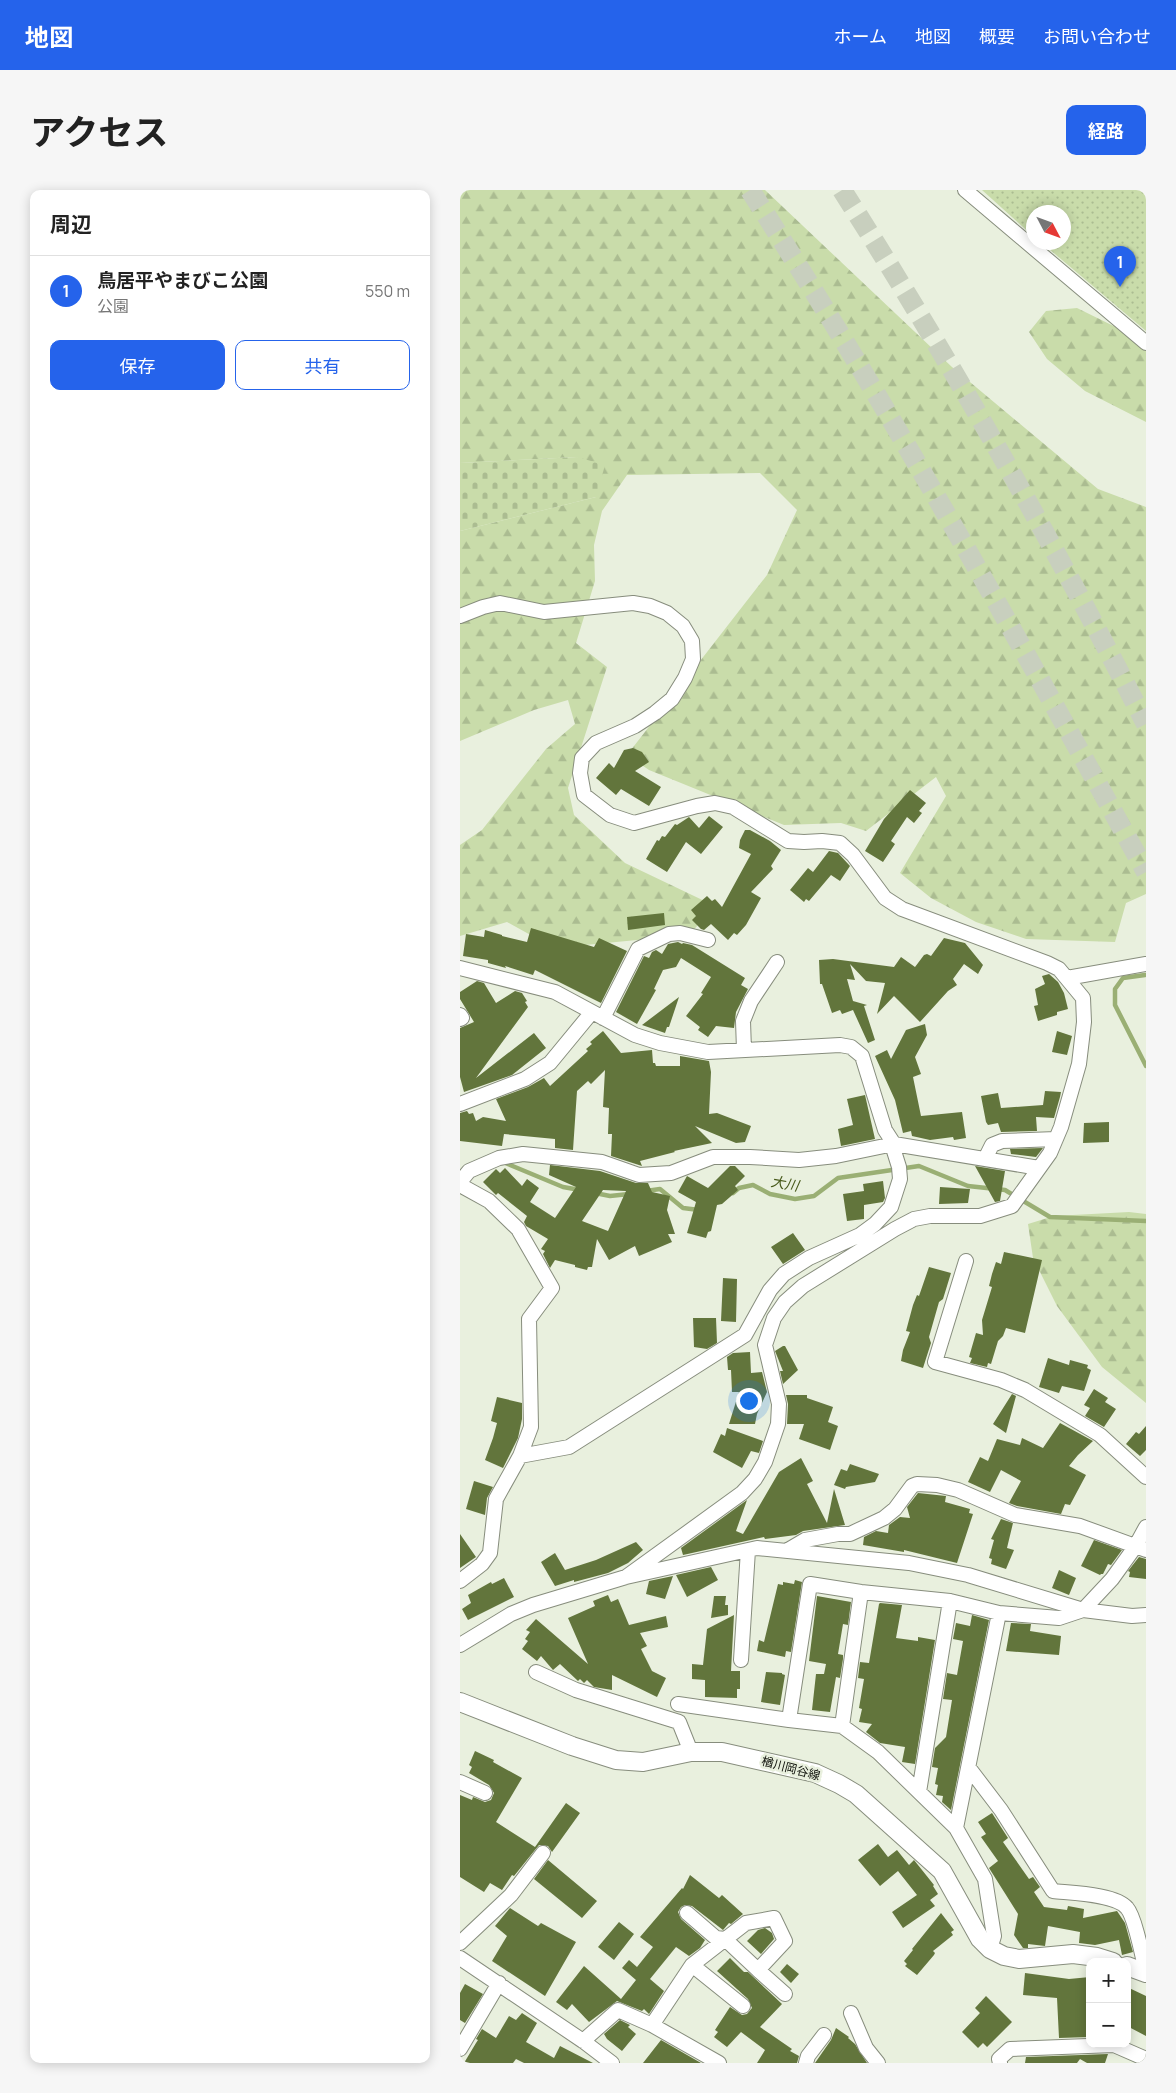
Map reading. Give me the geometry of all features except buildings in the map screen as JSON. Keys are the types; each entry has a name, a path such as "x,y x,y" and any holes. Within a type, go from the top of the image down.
{"main road":[{"name":"楢川岡谷線","path":"460,1702 572,1746 616,1760 643,1762 691,1752 722,1752 816,1773 856,1794 942,1871 980,1939 990,1949"},
{"path":"990,1949 1004,1956 1019,1959 1073,1954 1102,1958"},
{"path":"1131,1967 1146,1972"}],"street":[{"path":"965,190 1146,343"},
{"path":"460,616 500,603 544,612 633,603 650,606 667,613 683,626 692,641 693,659 685,678 672,699 655,713 635,726 596,743 582,758 580,772 584,795 610,815 634,823 715,803 740,811 788,841 840,843 853,855 885,898 902,908 1059,969 1083,998 1084,1022 1079,1064 1056,1139 1050,1152 1012,1206 980,1216 930,1216 914,1219 894,1229 804,1286 785,1302 774,1318 765,1345 779,1404 778,1424 765,1462 755,1478 742,1493 626,1578"},
{"path":"460,1104 525,1079 550,1064 598,1015 638,950 669,934 680,933 708,940"},
{"path":"744,1050 744,1021 751,1001 777,962"},
{"path":"1067,978 1146,964"},
{"path":"460,968 555,992 635,1035 660,1043 708,1052 840,1044 851,1047 862,1056 884,1130 894,1144 899,1167 900,1179 891,1207 876,1224 860,1235 809,1258 784,1274 770,1290 746,1335 569,1448 520,1456"},
{"path":"460,1015 462,1018 460,1019"},
{"path":"985,1159 992,1145 1002,1141 1056,1139"},
{"path":"460,1581 482,1564 490,1553 496,1499 520,1456 531,1427 529,1319 552,1288 518,1229 489,1201 460,1184 470,1171 498,1158 523,1154 602,1162 639,1175 671,1173 713,1157 750,1156 799,1160 836,1156 894,1144 1039,1168"},
{"path":"966,1261 935,1362 1001,1380 1025,1390 1100,1435 1146,1477"},
{"path":"788,1550 804,1540 838,1534 850,1534 876,1522 896,1509 912,1486 917,1484 937,1484 958,1490 1015,1514 1080,1526 1126,1541 1141,1549"},
{"path":"789,1720 810,1584 861,1592 950,1601 999,1613 1059,1618 1083,1610 1141,1549 1146,1527"},
{"path":"460,1645 511,1614 533,1605 626,1578 757,1548 909,1563 968,1576 1083,1610 1132,1616 1146,1615"},
{"path":"741,1660 748,1550"},
{"path":"842,1726 861,1592"},
{"path":"919,1792 950,1601"},
{"path":"956,1828 999,1613"},
{"path":"536,1672 576,1690 679,1722 691,1752"},
{"path":"678,1704 842,1726 878,1752 956,1828 985,1879 994,1936 990,1949"},
{"path":"969,1768 1001,1810 1053,1891 1116,1900 1128,1909 1138,1937 1146,1972"},
{"path":"460,1782 484,1793"},
{"path":"460,1944 511,1896 543,1853"},
{"path":"686,1913 716,1938 725,1939 785,1994"},
{"path":"652,2025 692,1965 746,1923 774,1918 786,1941 758,1970"},
{"path":"460,1958 584,2041 612,2063"},
{"path":"692,1965 743,2006"},
{"path":"460,2050 499,1983"},
{"path":"584,2041 618,2010 652,2025 719,2063"},
{"path":"851,2013 866,2048 878,2063"},
{"path":"806,2063 808,2056 824,2035"},
{"path":"1000,2063 999,2059 1010,2048 1114,2045 1138,2059"}],"green space":[{"path":"460,190 765,190 952,367 1098,489 1146,507 1146,894 1126,903 1115,942 1026,939 976,922 931,898 900,873 946,796 936,777 866,831 841,823 784,825 649,770 627,755 767,575 797,510 760,473 627,475 602,511 594,545 595,581 576,643 607,667 568,788 574,815 625,863 715,906 689,935 554,948 507,922 460,936 460,845 482,830 546,749 575,724 568,700 534,710 460,741 460,531 596,497 577,457 460,463"},
{"path":"982,190 1146,190 1146,331 1050,250 1071,250 1071,205 1026,205 1026,230"},
{"path":"1077,308 1140,339 1146,344 1146,422 1085,391 1047,359 1029,332 1046,311"},
{"path":"577,457 605,465 596,497 460,531 460,463"},
{"path":"1129,1212 1146,1214 1146,1403 1102,1367 1057,1306 1033,1258 1028,1224 1054,1216"}],"waterway":[{"name":"大川","path":"1145,975 1123,978 1115,989 1115,1005 1146,1066"},
{"name":"大川","path":"503,1162 563,1187 580,1190"},
{"name":"大川","path":"733,1193 739,1188 753,1185 770,1194 795,1199 814,1196 838,1178 919,1166 968,1186 1005,1190 1050,1217 1146,1221"},
{"name":"大川","path":"646,1191 660,1189 683,1208 699,1210"},
{"name":"大川","path":"595,1193 610,1196 629,1194"}],"tunnel":[{"path":"750,190 854,357 954,528 1146,872"},
{"path":"842,190 962,387 1075,588 1146,724"}],"place":[{"name":"鳥居平やまびこ公園","path":"1120,287"}]}
